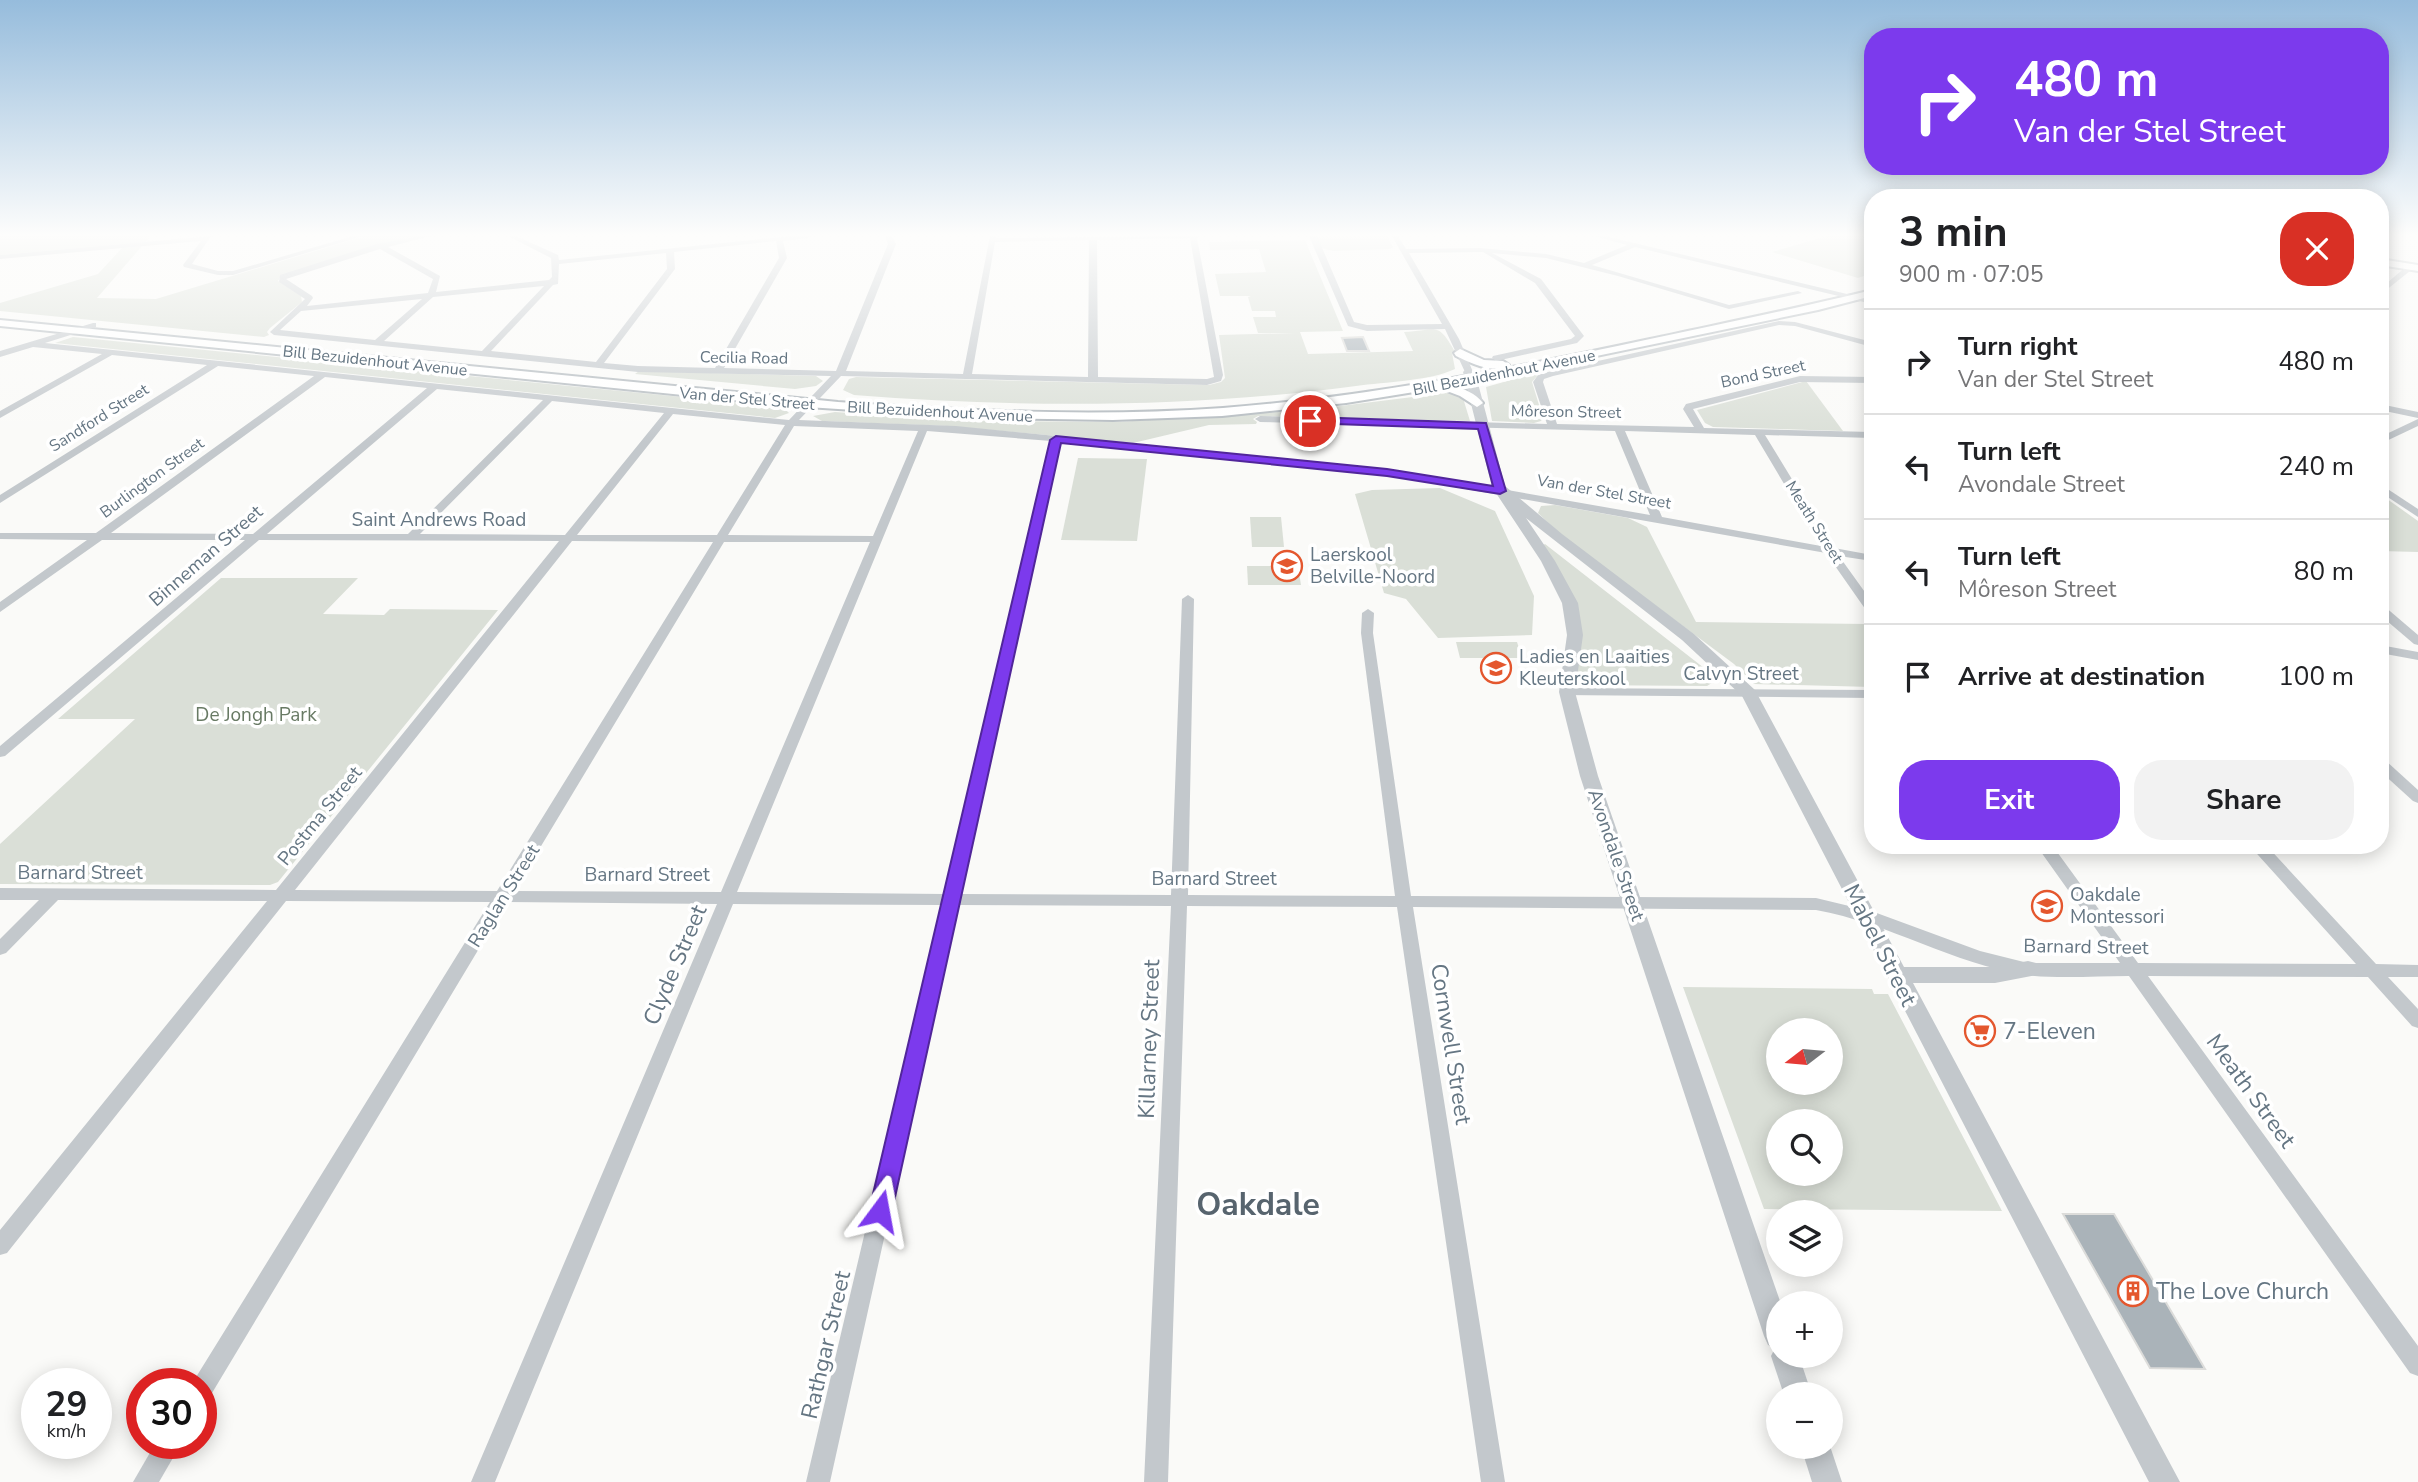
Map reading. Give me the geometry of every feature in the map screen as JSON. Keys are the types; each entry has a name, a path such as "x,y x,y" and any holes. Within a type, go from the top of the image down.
{"main road":[{"name":"Bill Bezuidenhout Avenue","path":"0,315 953,414 1045,417 1147,415 1325,402 1437,387 1500,362 1783,305"},
{"name":"Bill Bezuidenhout Avenue","path":"0,323 813,400 997,408 1159,407 1323,395 1470,376 1819,305"},
{"path":"1460,353 1481,363 1500,362"},
{"path":"1437,387 1460,391 1477,403"}],"street":[{"path":"302,309 304,305"},
{"path":"302,309 337,305"},
{"path":"375,344 419,305"},
{"path":"484,354 532,305"},
{"path":"598,365 644,305"},
{"path":"718,371 756,305"},
{"path":"840,374 868,305"},
{"path":"967,377 980,305"},
{"path":"1093,305 1093,380"},
{"name":"Cecilia Road","path":"302,309 276,327 274,332 598,365 840,374 1215,380 1219,375 1206,305"},
{"path":"1343,305 1351,324 1367,328 1447,326"},
{"path":"1435,305 1470,376"},
{"path":"1500,362 1580,337 1556,305"},
{"path":"1719,305 1744,305"},
{"path":"1553,427 1538,382 1546,375 1779,323 1795,324 1864,342"},
{"path":"0,354 93,325"},
{"name":"Van der Stel Street","path":"33,344 791,423 924,428 1387,472 1501,490 1864,556"},
{"path":"0,415 111,352"},
{"name":"Sandford Street","path":"0,500 216,363"},
{"name":"Burlington Street","path":"0,608 323,374"},
{"name":"Raglan Street","path":"214,1368 791,423 840,374"},
{"name":"Avondale Street","path":"1470,376 1501,490 1548,561 1570,603 1575,635 1567,692 1589,776 1766,1300"},
{"name":"Bond Street","path":"1699,430 1688,409 1691,405 1800,379 1864,380"},
{"name":"Binneman Street","path":"0,753 435,386"},
{"path":"410,538 550,398"},
{"path":"2389,409 2418,415"},
{"name":"Postma Street","path":"0,1246 671,410"},
{"name":"Môreson Street","path":"1260,419 1864,435"},
{"path":"2389,436 2418,422"},
{"name":"Clyde Street","path":"483,1482 924,428"},
{"path":"1619,429 1657,519"},
{"name":"Meath Street","path":"1758,432 1830,550 1864,599"},
{"name":"Rathgar Street","path":"818,1482 1056,440"},
{"name":"Mabel Street","path":"1501,490 1557,537 1683,632 1726,669 1749,694 2165,1482"},
{"path":"2389,493 2418,514"},
{"name":"Saint Andrews Road","path":"0,536 878,539"},
{"name":"Killarney Street","path":"1156,1482 1188,599"},
{"name":"Cornwell Street","path":"1368,613 1367,633 1404,901 1493,1482"},
{"path":"2389,617 2418,641"},
{"path":"2389,651 2418,656"},
{"name":"Calvyn Street","path":"1567,692 1864,694"},
{"path":"2389,771 2418,798"},
{"name":"Meath Street","path":"2051,854 2418,1365"},
{"path":"2265,854 2418,1021"},
{"name":"Barnard Street","path":"0,894 1816,904 1866,916 1969,954 2028,969 2418,971"},
{"path":"0,950 54,894"},
{"path":"1896,975 1995,975 2028,969"},
{"path":"145,1482 160,1459"},
{"path":"1820,1459 1827,1482"}],"green space":[{"path":"0,305 298,305 270,328 267,332 269,335 264,337 0,311"},
{"path":"1250,305 1332,305 1343,331 1300,332 1308,354 1413,351 1404,332 1430,329 1440,331 1455,352 1452,353 1455,369 1407,380 1294,393 1168,402 980,402 854,395 843,390 849,379 856,377 1209,385 1225,378 1219,335 1295,333 1258,333 1253,317 1276,317 1275,311 1252,311"},
{"path":"73,337 773,406 784,408 789,413 775,418 55,343"},
{"path":"639,371 816,376 823,381 816,386 795,389 635,374"},
{"path":"1539,374 1532,382 1543,418 1541,421 1492,421 1486,387"},
{"path":"1806,381 1843,431 1713,427 1705,423 1697,410"},
{"path":"1445,393 1457,394 1463,398 1470,421 1258,416 1253,419 1256,424 1209,425 1133,443 947,426 822,421 813,416 835,412 968,421 1117,422 1308,410"},
{"path":"1078,458 1147,459 1137,541 1061,540"},
{"path":"1440,488 1495,511 1534,596 1532,635 1438,638 1406,599 1384,593 1355,494 1372,490"},
{"path":"2389,500 2418,521 2418,552 2389,551"},
{"path":"1555,505 1628,518 1647,527 1696,622 1864,624 1864,687 1754,684 1734,664 1562,536 1538,513 1541,506"},
{"path":"1250,517 1281,517 1284,547 1252,547"},
{"path":"1545,544 1713,675 1715,681 1707,686 1575,685 1579,632 1542,546"},
{"path":"1247,566 1298,566 1301,585 1248,585"},
{"name":"De Jongh Park","path":"221,578 358,578 323,614 384,615 390,609 498,610 278,882 270,885 0,884 0,844 135,719 58,719"},
{"path":"1456,642 1517,642 1522,658 1460,658"},
{"path":"1683,987 1872,989 1874,994 1888,994 2002,1211 1843,1210 1843,1200 1766,1200 1766,1209"}],"building":[{"path":"1363,337 1369,351 1347,351 1342,338"},
{"name":"The Love Church","path":"2063,1214 2114,1214 2205,1369 2150,1368"}],"place":[{"name":"Laerskool Belville-Noord","path":"1287,566"},
{"name":"Ladies en Laaities Kleuterskool","path":"1496,668"},
{"name":"Oakdale Montessori","path":"2047,906"},
{"name":"7-Eleven","path":"1980,1031"},
{"name":"The Love Church","path":"2133,1291"}],"district":[{"name":"Oakdale","path":"1258,1204"}],"route":[{"path":"880,1211 1056,440 1387,472 1500,491 1483,426 1310,421"}]}
